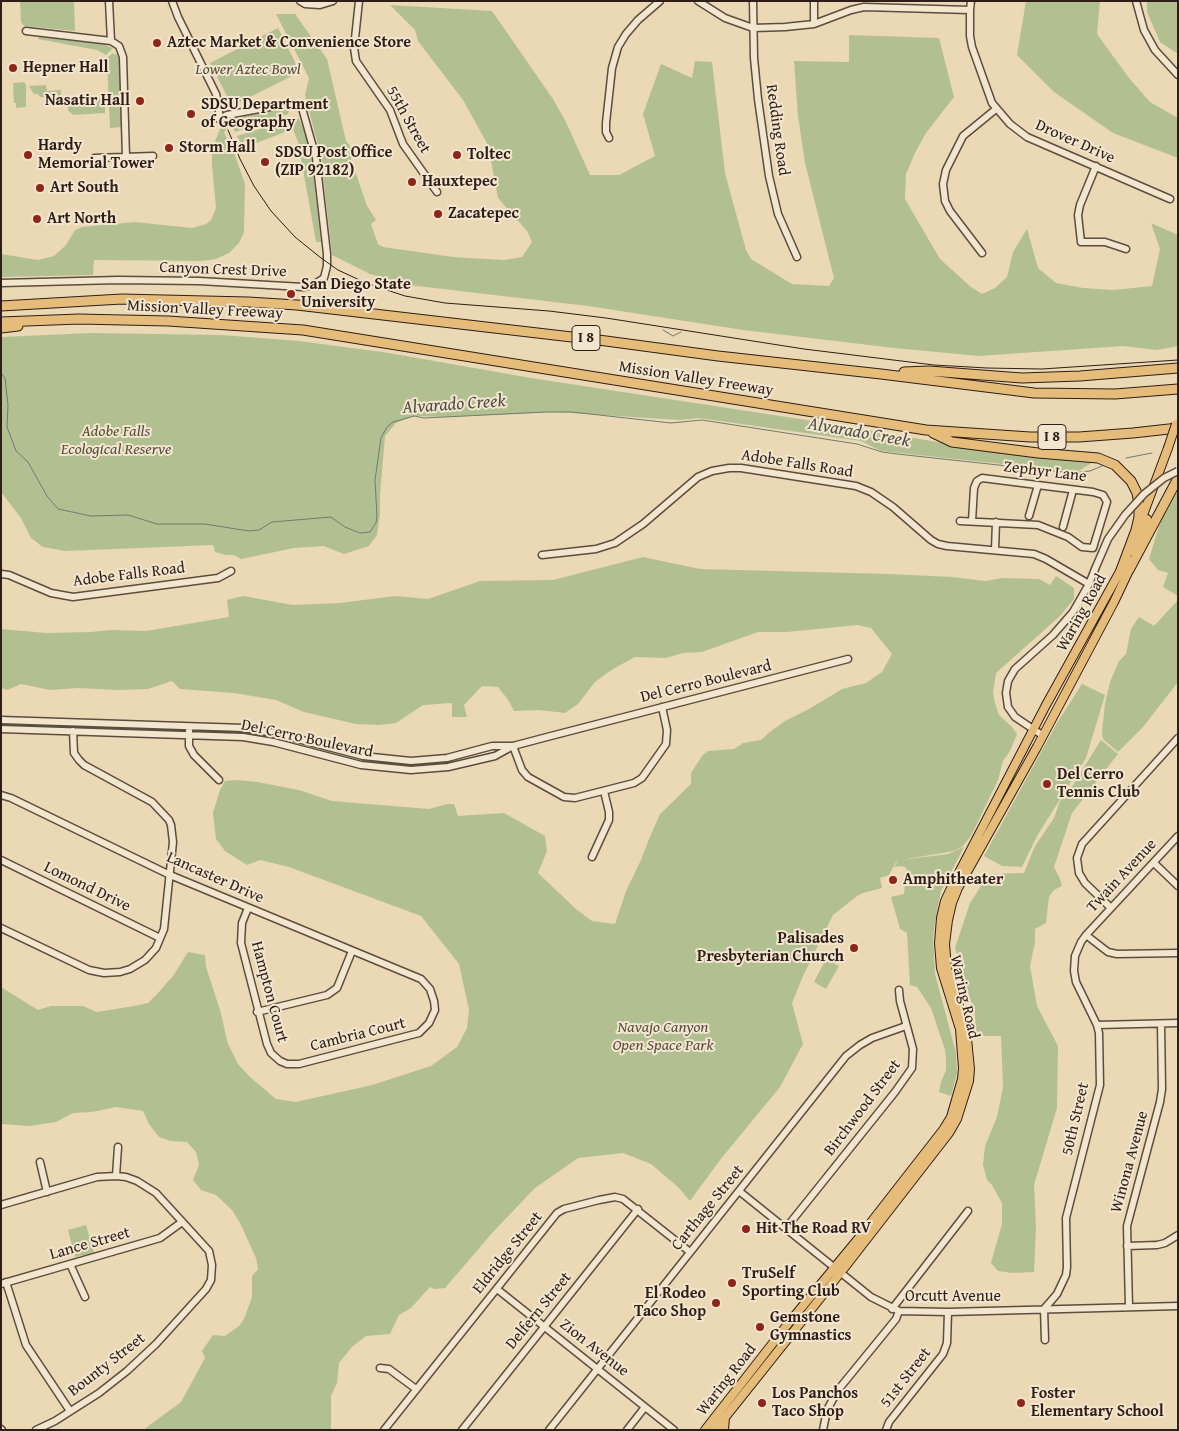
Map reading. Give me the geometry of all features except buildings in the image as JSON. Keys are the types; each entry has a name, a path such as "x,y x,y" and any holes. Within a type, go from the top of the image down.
{"highway":[{"name":"Mission Valley Freeway","path":"1,306 152,299 297,305 1034,393 1115,394 1174,389"},
{"name":"Mission Valley Freeway","path":"1,322 71,320 168,321 312,331 926,430 1021,436 1079,437 1178,428"},
{"path":"1,328 71,320"},
{"path":"881,374 929,371 1022,378 1080,376 1178,368"},
{"path":"926,430 952,442 1038,454 1098,458 1115,465 1132,481 1139,505 1139,517 1125,570"},
{"path":"1125,570 1178,478"}],"main road":[{"name":"Waring Road","path":"705,1430 949,1134 958,1120 969,1081 968,1041 947,968 945,944 948,920 958,888 1042,735 1125,570 1178,417"},
{"name":"Waring Road","path":"715,1430 943,1130 954,1109 962,1080 962,1040 941,968 939,943 941,918 952,886 1046,705 1125,570"},
{"path":"724,1430 725,1417"}],"street":[{"path":"109,1 111,41"},
{"name":"Canyon Crest Drive","path":"1,283 118,280 199,281 303,287 313,285 324,278 327,254 316,158 302,108 296,104 286,104 227,115 218,119 219,105 216,94 172,1"},
{"path":"300,1 304,4 320,5 333,1"},
{"name":"55th Street","path":"359,1 354,48 356,61 390,110 402,144 437,192"},
{"path":"610,138 606,132 606,123 612,68 618,47 638,20 660,1"},
{"path":"698,1 725,18 753,28 814,24 864,7 970,10"},
{"name":"Redding Road","path":"753,1 758,99 769,176 778,214 797,257"},
{"path":"814,1 814,24"},
{"name":"Drover Drive","path":"972,1 970,10 972,47 989,97 996,109 1010,124 1027,137 1170,198"},
{"path":"1136,1 1144,30 1155,50 1178,75"},
{"path":"26,30 111,41 119,46 123,57 126,157"},
{"path":"982,252 950,211 945,201 943,184 946,170 963,136 996,109"},
{"path":"94,158 154,156"},
{"path":"1096,166 1080,205 1078,215 1081,242 1105,242 1126,249"},
{"name":"Adobe Falls Road","path":"542,555 596,549 619,541 643,524 698,477 712,471 741,468 856,486 871,492 893,507 938,544 1040,556 1089,584"},
{"path":"1042,735 1015,717 1008,707 1006,693 1008,680 1015,669 1074,612 1089,584 1108,539 1125,515 1144,494 1164,478 1178,471"},
{"name":"Zephyr Lane","path":"972,521 974,488 977,481 982,478 1103,495 1107,502 1093,548 1082,547 1068,537 1038,525 996,522"},
{"path":"1029,516 1038,485"},
{"path":"1063,527 1074,490"},
{"path":"960,521 996,522 995,550"},
{"name":"Adobe Falls Road","path":"1,574 9,575 51,593 72,597 218,578 232,571"},
{"name":"Del Cerro Boulevard","path":"1,729 244,737 273,742 361,765 411,770 448,767 495,756 513,746 848,659"},
{"path":"513,746 522,770 528,777 564,797 575,798 634,783 642,778 666,744 667,730 662,707"},
{"name":"Del Cerro Boulevard","path":"1,720 244,728 274,733 363,756 411,761 446,758 492,746 513,746"},
{"path":"189,726 189,746 194,755 219,780"},
{"path":"1,928 89,970 104,973 130,969 145,960 156,948 164,928 173,842 171,825 152,802 84,765 74,753 73,732"},
{"path":"1111,908 1085,883 1079,873 1077,858 1082,844 1178,738"},
{"path":"592,857 609,820 604,790"},
{"name":"Lancaster Drive","path":"1,795 11,798 170,875 420,979"},
{"name":"Twain Avenue","path":"1086,936 1178,836"},
{"name":"Lomond Drive","path":"1,860 160,938"},
{"path":"1154,862 1178,886"},
{"name":"Hampton Court","path":"248,908 242,924 241,943 267,1044 271,1053 280,1061 287,1064 299,1064"},
{"path":"1086,936 1108,952 1117,954 1178,953"},
{"name":"50th Street","path":"1044,1309 1057,1294 1067,1267 1066,1218 1100,1085 1099,1033 1076,982 1074,971 1075,956 1080,942 1086,936"},
{"path":"258,1012 327,994 337,988 352,951"},
{"name":"Cambria Court","path":"299,1064 419,1033 432,1019 435,1005 432,992 420,979"},
{"name":"Birchwood Street","path":"786,1228 910,1073 914,1054 900,1001 899,990"},
{"path":"1097,1025 1178,1023"},
{"name":"Winona Avenue","path":"1129,1307 1127,1226 1160,1102 1162,1090 1161,1024"},
{"name":"Carthage Street","path":"549,1430 846,1056 872,1038 906,1026"},
{"path":"116,1176 118,1147"},
{"path":"40,1162 47,1192"},
{"path":"1,1205 97,1177 116,1176 137,1181 156,1193 182,1222"},
{"name":"Orcutt Avenue","path":"739,1191 872,1297 899,1311 948,1312 1178,1306"},
{"name":"Eldridge Street","path":"384,1430 557,1213 586,1203 615,1197 623,1199 690,1252"},
{"name":"Delfern Street","path":"462,1430 638,1210"},
{"path":"892,1309 968,1211"},
{"name":"Lance Street","path":"4,1283 160,1238 182,1222"},
{"name":"Bounty Street","path":"36,1430 70,1411 120,1377 156,1344 206,1289 213,1272 209,1251 182,1222"},
{"path":"1127,1246 1157,1245 1165,1243 1178,1235"},
{"path":"70,1264 85,1297"},
{"path":"4,1283 26,1345 70,1411"},
{"name":"Zion Avenue","path":"497,1289 674,1430"},
{"path":"1044,1309 1045,1340"},
{"path":"823,1430 826,1410 838,1390 896,1318 899,1311"},
{"name":"51st Street","path":"886,1430 888,1422 943,1354 947,1344 948,1312"},
{"path":"380,1368 389,1369 416,1389"},
{"path":"627,1430 645,1407"}],"green space":[{"path":"20,1 74,1 75,31 24,26 21,22"},
{"path":"1026,1 1100,1 1097,34 1129,78 1150,102 1178,118 1178,158 1113,133 1054,92 1017,55"},
{"path":"1147,1 1178,1 1178,54 1160,42 1147,12"},
{"path":"390,5 492,11 553,99 566,122 590,175 619,175 655,156 643,114 661,64 692,78 695,61 712,62 725,173 746,250 751,259 792,284 829,286 834,278 805,163 798,116 794,61 849,62 849,35 939,38 954,97 926,133 915,153 906,174 905,199 940,259 971,287 982,294 995,288 1007,277 1013,252 1027,229 1038,268 1056,283 1083,288 1113,290 1152,286 1160,249 1151,223 1178,235 1178,346 1157,350 1123,346 979,356 743,330 588,306 409,285 370,274 332,255 321,157 305,95 309,78 276,14 295,14 327,59 346,141 350,146 351,159 367,206 376,220 371,224 378,244 383,247 453,257 504,260 522,257 532,242 527,231 498,198 488,145 463,100 418,41 415,30"},
{"name":"Lower Aztec Bowl","path":"278,28 300,72 232,106 210,63"},
{"path":"39,37 102,44 113,48 106,55 97,50 38,39"},
{"path":"113,53 117,54 119,59 122,127 110,128 107,58"},
{"path":"24,82 26,85 26,107 16,108 13,83"},
{"path":"46,85 47,91 61,90 61,97 40,97 38,94 34,94 29,86"},
{"path":"105,98 105,113 73,115 68,110 67,100"},
{"path":"289,110 288,114 235,132 231,124 224,132 229,144 231,144 245,184 244,232 239,243 229,253 216,259 201,261 94,260 93,275 1,277 1,254 38,260 54,256 66,245 75,230 82,227 134,222 192,228 206,224 211,220 216,208 212,149 221,127 235,118"},
{"path":"292,119 299,119 306,134 311,156 321,242 316,242 298,142 293,129 243,148 237,136"},
{"name":"Adobe Falls Ecological Reserve","path":"90,333 222,335 299,341 389,353 531,378 839,425 989,451 1093,462 1077,472 881,451 861,441 699,418 679,420 555,412 448,417 414,416 396,423 385,436 377,535 369,546 344,554 324,546 294,548 241,559 234,555 215,552 213,545 65,551 43,547 31,538 21,518 1,492 1,337"},
{"path":"1178,492 1178,596 1163,587 1168,573 1158,570 1149,559 1158,529 1172,495"},
{"name":"Navajo Canyon Open Space Park","path":"643,557 700,569 888,574 953,577 985,581 1003,578 1039,579 1050,585 1056,576 1074,588 1074,599 1060,616 996,673 993,693 999,715 1017,734 1010,751 1003,761 998,780 971,836 962,847 954,851 901,860 948,854 964,847 941,891 933,939 935,974 956,1053 957,1073 951,1096 939,1092 946,1070 946,1060 945,1050 931,1008 917,987 910,985 907,933 900,929 891,897 904,894 908,879 908,871 905,867 894,867 898,861 896,862 889,875 880,878 882,888 857,896 833,915 792,1003 803,1044 780,1087 720,1160 690,1201 678,1187 651,1164 623,1153 578,1158 535,1188 493,1232 445,1288 434,1289 430,1287 411,1308 399,1315 390,1334 366,1336 352,1347 339,1363 337,1383 331,1396 331,1430 143,1430 181,1402 205,1358 202,1351 213,1335 225,1336 239,1326 244,1319 252,1297 252,1276 258,1269 256,1258 232,1210 216,1195 201,1190 193,1180 199,1165 196,1152 187,1142 170,1141 159,1137 149,1124 143,1111 116,1107 92,1112 73,1113 56,1122 29,1126 1,1124 1,987 38,1010 51,1006 83,1006 97,1012 148,1003 173,976 188,952 205,955 206,967 220,1010 228,1044 238,1064 276,1099 296,1102 372,1085 431,1066 457,1047 467,1028 469,1010 459,964 421,916 289,867 260,860 247,865 225,851 216,839 213,813 220,790 225,781 257,782 299,790 332,801 429,809 454,804 458,816 504,813 545,836 547,851 538,873 576,909 592,921 615,924 626,891 660,814 691,784 691,773 702,756 708,751 734,749 743,743 761,740 785,721 842,689 866,683 882,672 892,654 871,628 857,625 787,632 758,632 702,652 683,653 666,658 635,657 595,682 578,704 565,713 539,710 514,711 498,687 482,686 464,705 467,717 452,717 452,703 423,705 396,723 379,725 356,724 304,712 276,700 234,693 180,689 172,681 148,689 78,688 50,690 21,684 7,690 1,688 1,629 46,633 112,630 146,631 229,617 227,600 243,596 293,605 340,603 395,596 428,599 480,581 553,580"},
{"path":"1178,600 1178,682 1143,727 1118,752 1103,739 1102,732 1110,682 1119,661 1126,654 1131,629 1139,617 1154,626"},
{"name":"Del Cerro Tennis Club","path":"1082,684 1105,695 1086,758 1037,836 1022,867 1002,866 984,856 1057,723"},
{"path":"1101,740 1118,754 1072,813 1054,867 1062,886 1054,890 1049,897 1046,923 1035,929 1035,942 1030,966 1037,1006 1058,1046 1057,1108 1034,1185 1036,1227 1034,1272 1012,1273 998,1271 991,1263 1002,1224 1002,1203 987,1180 983,1165 985,1146 997,1117 1003,1087 1001,1036 976,1036 975,1015 955,948 970,903 989,874 1024,873 1035,846 1054,818 1060,801 1068,793"},
{"path":"826,959 839,966 826,989 814,982"},
{"path":"86,1225 94,1253 75,1257 68,1230"}],"waterway":[{"path":"663,330 673,336 681,332"},
{"name":"Alvarado Creek","path":"1,373 5,378 8,405 7,427 16,451 28,462 47,496 58,509 91,516 128,515 157,524 205,524 249,531 259,530 272,522 331,517 345,527 360,533 370,532 376,523 377,517 375,480 381,438 387,427 393,422 414,416 424,418 572,412 671,423 702,420 857,444 882,452 897,454 1072,473 1090,471 1102,466"},
{"name":"Alvarado Creek","path":"1126,458 1152,453"}],"tram line":[{"path":"228,130 254,186 271,211 295,237 338,270 366,283 405,296 445,303 549,311 606,318 804,349 934,365 1042,369 1178,360"}],"place":[{"name":"Aztec Market & Convenience Store","path":"157,43"},
{"name":"Hepner Hall","path":"13,68"},
{"name":"Nasatir Hall","path":"140,101"},
{"name":"SDSU Department of Geography","path":"191,114"},
{"name":"Storm Hall","path":"169,148"},
{"name":"Hardy Memorial Tower","path":"28,155"},
{"name":"Toltec","path":"457,155"},
{"name":"SDSU Post Office (ZIP 92182)","path":"265,162"},
{"name":"Hauxtepec","path":"412,182"},
{"name":"Art South","path":"40,188"},
{"name":"Zacatepec","path":"438,214"},
{"name":"Art North","path":"37,219"},
{"name":"San Diego State University","path":"291,294"},
{"name":"Del Cerro Tennis Club","path":"1047,784"},
{"name":"Amphitheater","path":"893,880"},
{"name":"Palisades Presbyterian Church","path":"854,948"},
{"name":"Hit The Road RV","path":"746,1229"},
{"name":"TruSelf Sporting Club","path":"732,1283"},
{"name":"El Rodeo Taco Shop","path":"716,1303"},
{"name":"Gemstone Gymnastics","path":"760,1327"},
{"name":"Los Panchos Taco Shop","path":"762,1403"},
{"name":"Foster Elementary School","path":"1021,1403"}]}
